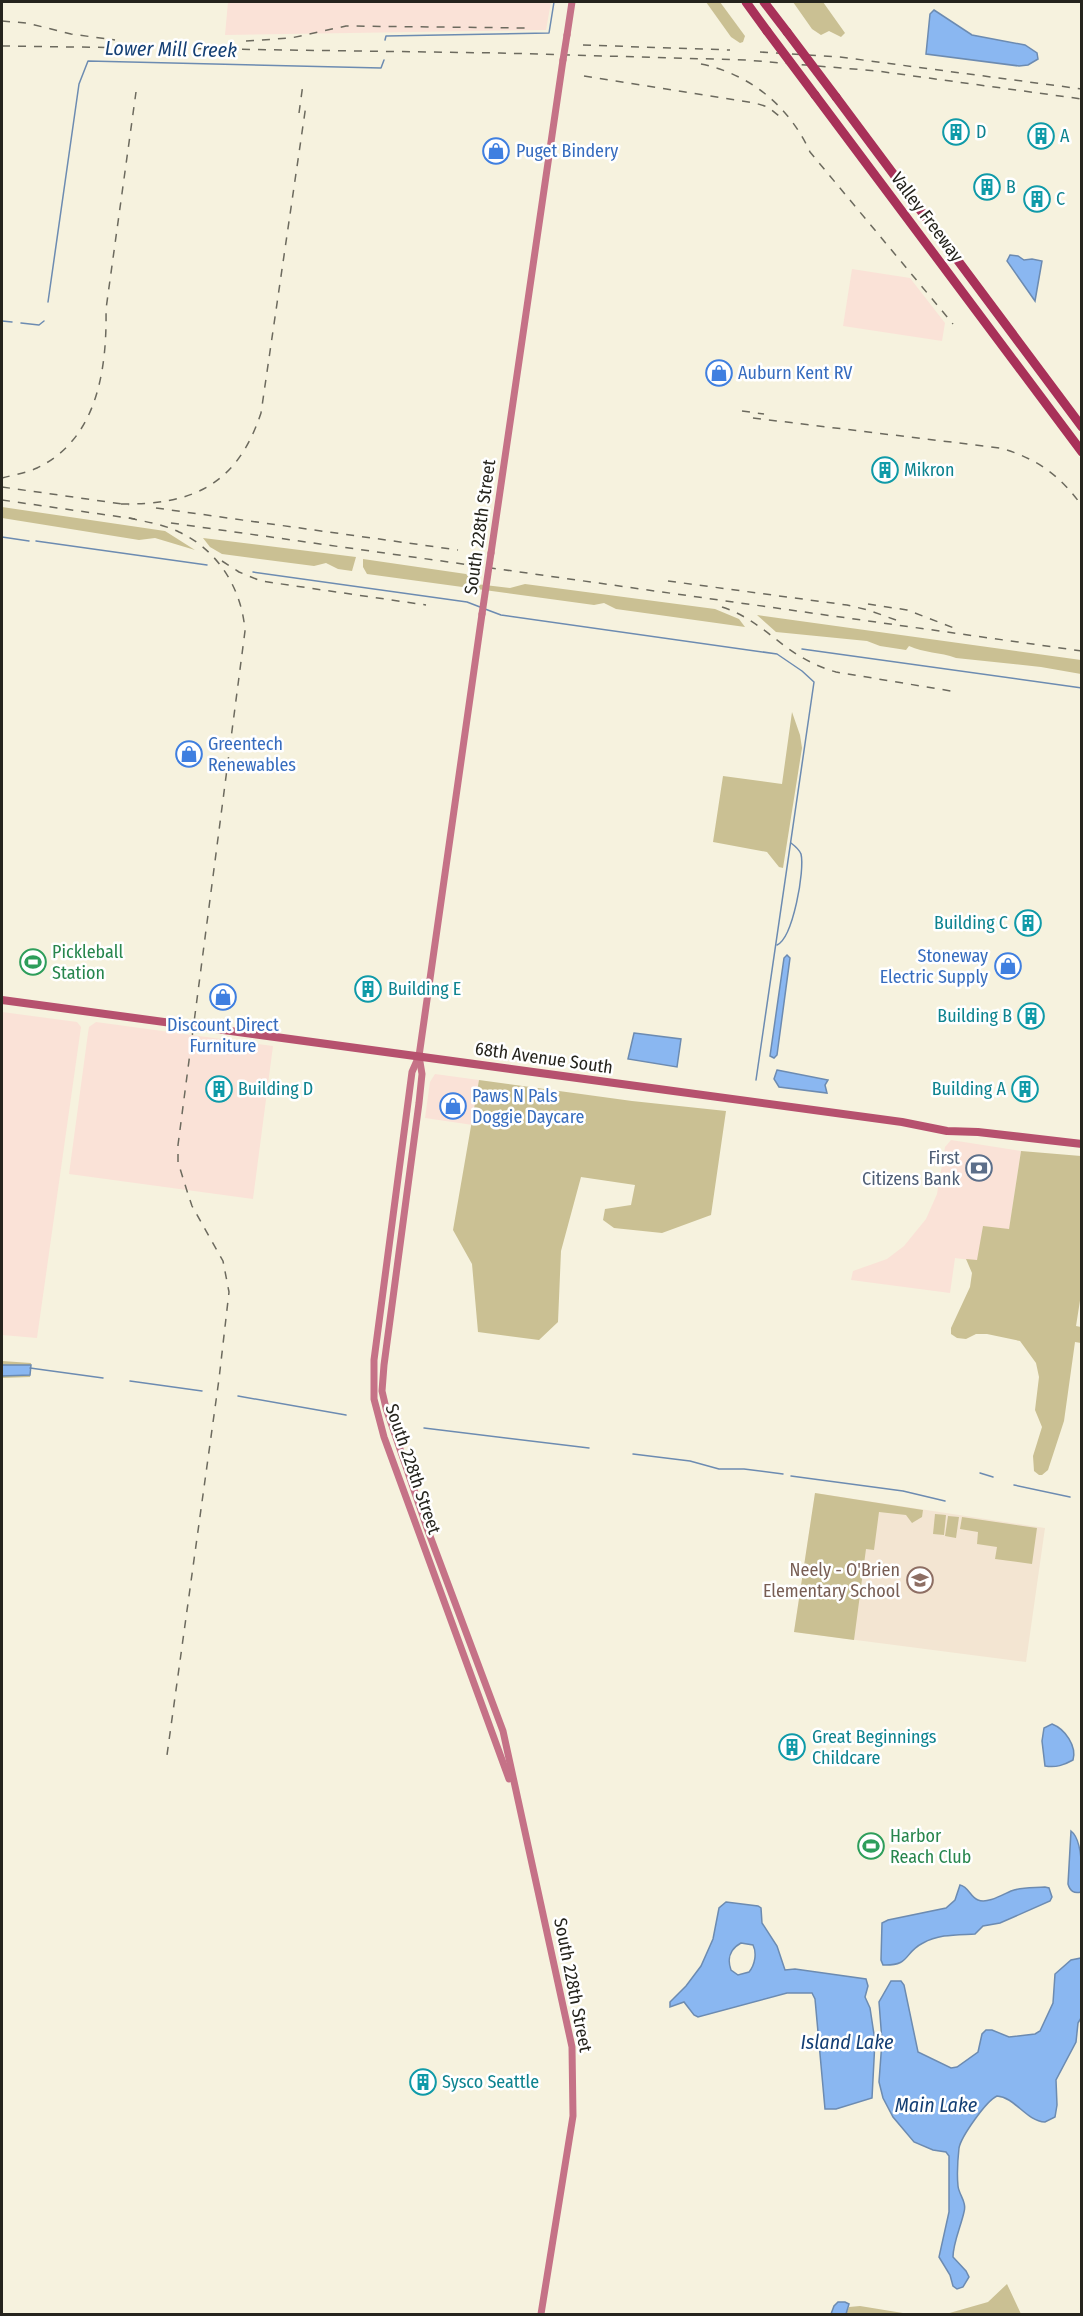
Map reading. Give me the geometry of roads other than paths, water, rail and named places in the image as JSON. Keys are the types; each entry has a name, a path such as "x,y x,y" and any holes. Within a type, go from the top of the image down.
{"highway":[{"name":"Valley Freeway","path":"746,2 1082,452"},
{"name":"Valley Freeway","path":"764,2 1082,427"}],"main road":[{"name":"South 228th Street","path":"519,1806 384,1437 374,1399 374,1360 412,1072 419,1056 451,822 572,2"},
{"name":"68th Avenue South","path":"2,1000 910,1123 947,1131 978,1132 1082,1144"},
{"name":"South 228th Street","path":"419,1056 422,1074 419,1103 382,1391 427,1528 503,1731 568,2028 574,2072 573,2116 541,2314"}],"water":[{"path":"934,10 972,35 1025,45 1037,53 1038,59 1028,65 1019,66 926,54 930,14"},
{"path":"1010,255 1024,260 1042,261 1035,301 1007,261"},
{"path":"787,955 790,958 777,1055 774,1058 770,1056 784,958"},
{"path":"634,1033 681,1039 677,1067 628,1059"},
{"path":"777,1070 828,1080 825,1085 827,1093 779,1087 774,1079"},
{"path":"2,1365 31,1365 30,1375 2,1376"},
{"path":"1052,1724 1057,1726 1069,1739 1074,1755 1070,1762 1049,1767 1045,1766 1042,1741 1044,1728"},
{"path":"1071,1831 1080,1850 1082,1877 1079,1893 1073,1891 1068,1884"},
{"path":"960,1885 975,1899 982,1901 1015,1890 1045,1887 1049,1888 1052,1897 1050,1901 1000,1923 983,1926 975,1934 929,1940 917,1947 903,1961 883,1965 881,1960 882,1923 946,1908 955,1900"},
{"name":"Island Lake","path":"726,1902 761,1908 762,1923 777,1946 785,1970 795,1969 866,1979 868,1986 865,1997 870,2008 875,2041 872,2098 836,2109 825,2109 815,1999 812,1993 787,1993 698,2017 684,2002 670,2007 670,2002 701,1966 713,1939 719,1908","holes":["741,1943 753,1945 755,1955 753,1966 749,1972 738,1975 731,1970 732,1951"]},
{"name":"Main Lake","path":"1081,1958 1081,2018 1078,2023 1076,2042 1056,2080 1055,2117 1045,2122 1038,2121 1009,2100 997,2096 969,2128 959,2148 958,2182 965,2208 953,2257 969,2277 963,2287 957,2289 953,2286 950,2275 939,2257 949,2212 949,2156 946,2152 933,2150 914,2142 893,2117 883,2098 879,2082 882,2041 879,2002 891,1981 901,1981 904,1985 918,2052 951,2068 957,2067 978,2052 982,2034 986,2030 1009,2037 1035,2034 1040,2031 1053,2003 1055,1974 1071,1960"},
{"path":"838,2302 849,2304 846,2314 831,2314"}],"waterway":[{"name":"Lower Mill Creek","path":"385,40 386,36 549,33 554,2"},
{"name":"Lower Mill Creek","path":"48,302 79,84 88,61 381,68 384,60"},
{"name":"Lower Mill Creek","path":"2,321 12,322"},
{"name":"Lower Mill Creek","path":"21,323 39,325 44,321"},
{"path":"2,537 29,541"},
{"path":"36,541 207,565"},
{"path":"253,572 467,602 480,607"},
{"path":"485,609 501,615 777,654 814,682 756,1080"},
{"path":"802,649 1082,688"},
{"path":"777,945 783,940 793,917 801,874 801,854 791,843"},
{"path":"30,1368 103,1378"},
{"path":"130,1381 202,1391"},
{"path":"238,1396 346,1415"},
{"path":"424,1428 589,1448"},
{"path":"633,1454 690,1461 719,1469 744,1469 783,1474"},
{"path":"980,1473 993,1477"},
{"path":"791,1476 903,1491 945,1501"},
{"path":"1014,1485 1070,1497"}],"railway":[{"path":"2,21 27,23 71,34 115,40"},
{"path":"246,41 291,38 346,26 527,28"},
{"path":"583,45 730,50"},
{"path":"2,46 500,53 746,60 877,71 1082,99"},
{"path":"760,52 840,57 1082,89"},
{"path":"701,64 719,69 751,84 779,107 791,120 810,152 953,324"},
{"path":"584,76 755,103 768,107 779,116"},
{"path":"299,113 303,84"},
{"path":"2,478 33,470 58,455 74,439 86,421 95,400 101,378 106,309 136,92"},
{"path":"121,504 170,500 191,495 209,486 225,474 239,458 251,438 261,413 306,105"},
{"path":"742,411 764,414"},
{"path":"753,418 1000,448 1025,457 1046,469 1065,485 1082,506"},
{"path":"2,487 129,505"},
{"path":"2,500 135,519"},
{"path":"156,508 458,550"},
{"path":"129,518 173,529 205,549 226,572 233,586 239,600 245,631 178,1145 178,1162 192,1206 223,1261 229,1292 167,1755"},
{"path":"171,523 1082,651"},
{"path":"222,561 239,572 261,581 426,605"},
{"path":"668,581 847,605 896,620"},
{"path":"868,604 907,610 954,628"},
{"path":"722,607 748,619 786,647 829,670 957,692"}],"place":[{"name":"D","path":"956,132"},
{"name":"A","path":"1041,136"},
{"name":"Puget Bindery","path":"496,151"},
{"name":"B","path":"987,187"},
{"name":"C","path":"1037,199"},
{"name":"Auburn Kent RV","path":"719,373"},
{"name":"Mikron","path":"885,470"},
{"name":"Greentech Renewables","path":"189,754"},
{"name":"Building C","path":"1028,923"},
{"name":"Pickleball Station","path":"33,962"},
{"name":"Stoneway Electric Supply","path":"1008,966"},
{"name":"Building E","path":"368,989"},
{"name":"Discount Direct Furniture","path":"223,997"},
{"name":"Building B","path":"1031,1016"},
{"name":"Building D","path":"219,1089"},
{"name":"Building A","path":"1025,1089"},
{"name":"Paws N Pals Doggie Daycare","path":"453,1106"},
{"name":"First Citizens Bank","path":"979,1168"},
{"name":"Neely - O'Brien Elementary School","path":"920,1580"},
{"name":"Great Beginnings Childcare","path":"792,1747"},
{"name":"Harbor Reach Club","path":"871,1846"},
{"name":"Sysco Seattle","path":"423,2082"}]}
